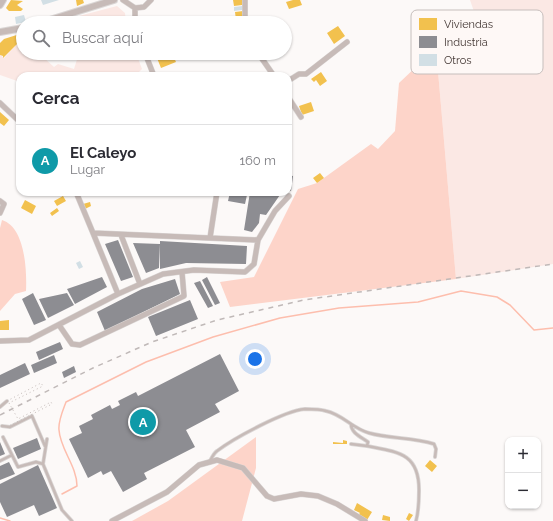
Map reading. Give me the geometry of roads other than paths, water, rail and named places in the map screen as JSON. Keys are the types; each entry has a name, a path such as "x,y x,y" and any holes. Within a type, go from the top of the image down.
{"street":[{"path":"0,5 3,0"},
{"path":"123,0 135,8 144,7 151,0"},
{"path":"245,0 245,16"},
{"path":"62,16 110,1"},
{"path":"135,8 135,16"},
{"path":"0,32 16,29"},
{"path":"292,78 299,74 306,74 347,42"},
{"path":"148,60 152,72"},
{"path":"263,60 271,72"},
{"path":"0,103 16,118"},
{"path":"292,103 301,117"},
{"path":"78,196 118,294"},
{"path":"210,238 216,196"},
{"path":"0,341 30,340 118,294 163,274 194,270 245,272 254,264 258,240 275,211 289,196"},
{"path":"0,201 4,204 0,213"},
{"path":"93,233 258,240"},
{"path":"121,235 140,284"},
{"path":"59,325 72,344 80,345 184,296 182,272"},
{"path":"112,521 167,492 189,473 210,461 217,460 243,468 267,496 274,499 301,494 318,496 337,504 365,521"}],"lane":[{"path":"0,407 7,401"},
{"path":"210,461 216,452 249,432 276,418 304,409 326,411 342,417 366,433 392,438 423,440 434,444 436,449 435,457"},
{"path":"2,426 10,427 32,416 45,446"},
{"path":"351,424 351,429 368,442 367,446"},
{"path":"3,437 18,467 36,462 43,464"},
{"path":"47,439 43,464 62,510 72,521"},
{"path":"351,444 393,451 413,463 418,473 419,486 420,509 416,521"},
{"path":"0,461 12,455"}],"waterway":[{"path":"62,494 77,486 74,471 62,444 59,430 60,419 66,402 146,362 213,337 280,318 339,308 418,302 461,291 497,297 510,305 534,330 553,328"},
{"path":"0,518 10,521"}],"railway":[{"path":"0,415 93,368 152,342 217,320 304,300 553,264"}],"place":[{"name":"El Caleyo","path":"143,422"}]}
